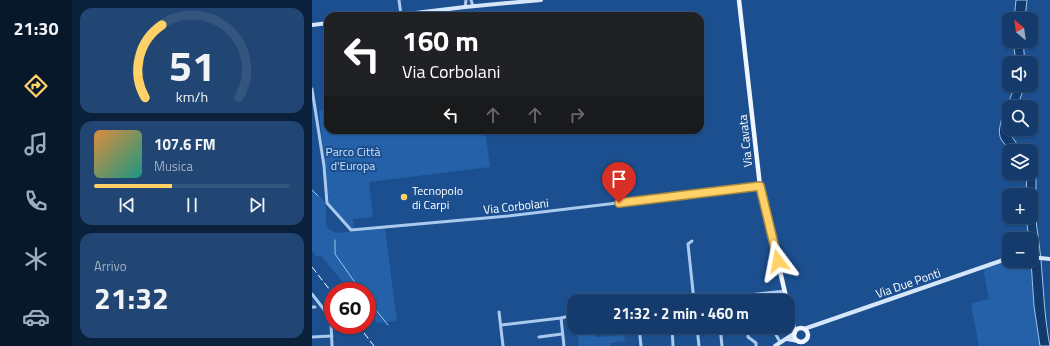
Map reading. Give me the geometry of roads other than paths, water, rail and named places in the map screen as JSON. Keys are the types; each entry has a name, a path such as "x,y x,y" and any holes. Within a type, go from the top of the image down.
{"main road":[{"name":"Via Cavata","path":"739,0 760,186 786,294"},
{"path":"795,326 808,338"},
{"path":"800,331 801,343 808,338"},
{"path":"807,346 808,338"}],"street":[{"path":"399,0 400,12"},
{"path":"465,7 466,0"},
{"path":"471,0 473,6"},
{"path":"424,12 540,0"},
{"path":"312,25 324,24"},
{"name":"Via Corbolani","path":"312,89 324,166 327,203 351,230 508,216 760,186"},
{"path":"692,242 688,244 693,294"},
{"path":"1038,258 1050,259"},
{"name":"Via Due Ponti","path":"775,346 800,331 812,326 1002,260"},
{"path":"760,294 785,291"},
{"path":"312,294 328,316 331,323 332,346"},
{"path":"499,312 503,346"},
{"path":"501,325 567,317"},
{"path":"561,318 564,346"},
{"path":"539,337 562,334"},
{"path":"640,334 641,346"},
{"path":"672,334 673,346"},
{"path":"698,334 699,346"},
{"path":"721,334 722,346"},
{"path":"748,334 748,337 756,343 756,346"},
{"path":"776,334 782,341 790,339 801,343"},
{"path":"312,337 332,336"}],"waterway":[{"path":"312,190 318,196"},
{"path":"335,240 335,254 355,282"},
{"path":"376,310 388,325"}],"railway":[{"path":"312,267 324,282"},
{"path":"365,334 374,346"}],"place":[{"name":"Tecnopolo di Carpi","path":"404,197"}],"park label":[{"name":"Parco Città d'Europa","path":"353,158"}]}
